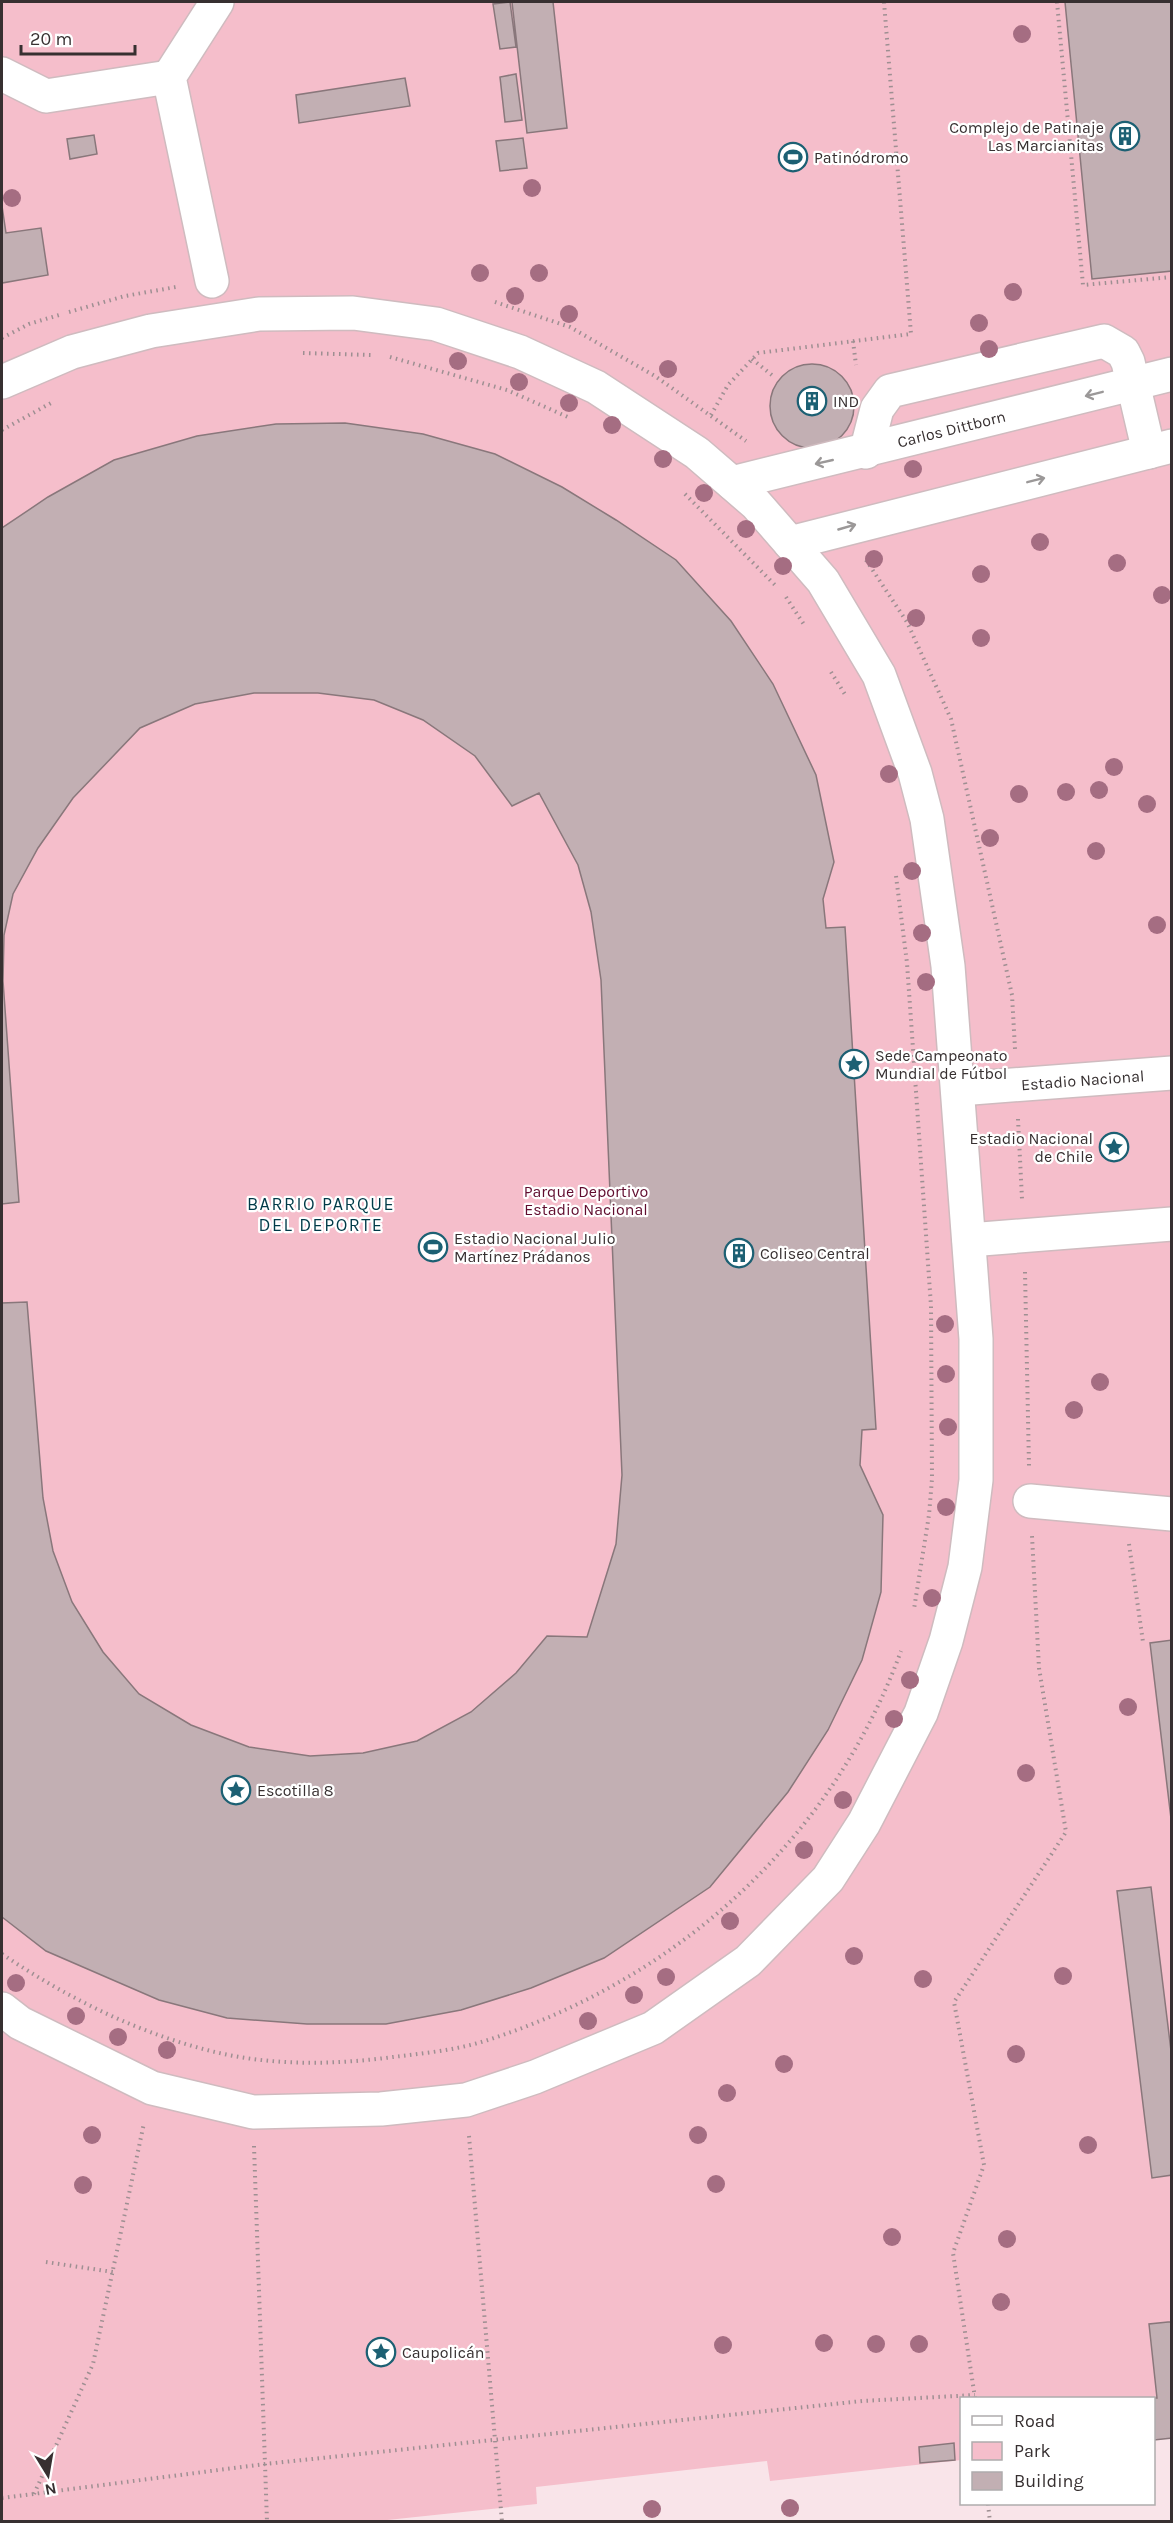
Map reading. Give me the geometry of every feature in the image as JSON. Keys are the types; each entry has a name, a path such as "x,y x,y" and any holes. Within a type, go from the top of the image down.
{"street":[{"path":"212,281 169,78 217,2"},
{"path":"2,74 46,96 169,78"},
{"path":"2,382 72,352 151,331 259,314 352,313 436,324 520,352 597,387 697,453 756,504 824,581 879,675 915,773 927,819 948,966 976,1339 976,1480 964,1567 946,1641 921,1713 864,1823 828,1879 748,1961 662,2022 535,2077 466,2100 381,2109 253,2112 152,2088 20,2023 2,2009"},
{"path":"790,543 1160,449 1133,384 1123,352 1104,341 890,391 880,402 866,452"},
{"name":"Carlos Dittborn","path":"732,483 866,452 1172,374"},
{"name":"Estadio Nacional","path":"959,1089 1172,1073"},
{"path":"969,1240 1172,1224"},
{"path":"1030,1501 1172,1514"}],"path":[{"path":"711,415 728,385 758,353 911,334 884,2"},
{"path":"1057,2 1083,285 1172,278"},
{"path":"2,338 29,324 125,296 212,281"},
{"path":"485,299 570,327 655,376 711,415 782,472"},
{"path":"853,341 856,365"},
{"path":"293,352 382,355 507,390 571,418"},
{"path":"752,359 773,376"},
{"path":"2,430 54,402"},
{"path":"683,493 776,586"},
{"path":"842,529 855,542 907,622 951,719 1012,995 1024,1235 1030,1501 1039,1668 1066,1832 954,2002 984,2165 953,2253 975,2397"},
{"path":"784,594 808,631"},
{"path":"831,671 848,701"},
{"path":"895,872 907,963 931,1306 932,1479 929,1515 914,1611"},
{"path":"1124,1510 1143,1642"},
{"path":"2,1954 40,1979 94,2009 157,2035 213,2051 278,2061 329,2063 433,2052 489,2040 568,2009 643,1969 694,1935 766,1871 839,1778 867,1731 886,1691 904,1641"},
{"path":"34,2494 93,2364 152,2088"},
{"path":"466,2100 502,2522"},
{"path":"253,2112 267,2522"},
{"path":"46,2262 113,2272"},
{"path":"2,2499 265,2464 862,2401 960,2398"},
{"path":"988,2505 990,2522"}],"green space":[{"name":"Parque Deportivo Estadio Nacional","path":"2,2 1171,2 1171,2438 1155,2440 1155,2397 960,2397 960,2460 770,2481 767,2461 536,2487 537,2504 378,2521 2,2521"}],"building":[{"path":"510,2 516,47 500,49 493,4"},
{"path":"512,2 553,2 567,128 527,133"},
{"name":"Complejo de Patinaje Las Marcianitas","path":"1065,2 1172,2 1172,271 1092,279"},
{"path":"516,74 522,120 505,122 500,77"},
{"path":"405,78 410,106 299,123 296,95"},
{"path":"94,135 97,154 70,159 67,139"},
{"path":"523,138 527,168 500,171 496,141"},
{"path":"2,206 6,233 41,228 48,275 2,283"},
{"name":"IND","path":"812,364 828,367 842,376 851,390 854,406 851,422 842,436 828,445 812,448 796,445 782,436 773,422 770,406 773,390 782,376 796,367"},
{"name":"Coliseo Central","path":"345,423 423,434 495,454 562,487 676,560 731,621 773,684 816,775 834,862 823,899 826,928 845,927 876,1429 862,1430 860,1465 883,1515 881,1592 862,1660 828,1730 788,1792 710,1887 604,1958 531,1988 461,2010 386,2024 307,2024 227,2018 159,2000 46,1951 2,1917 2,1303 27,1302 43,1498 53,1551 72,1602 103,1652 139,1694 191,1725 249,1747 310,1756 363,1753 417,1741 471,1712 516,1673 547,1636 587,1637 616,1544 622,1475 601,980 591,912 578,865 539,793 512,806 475,756 423,720 374,700 318,693 254,693 195,704 140,728 73,798 38,848 13,894 4,935 3,981 19,1202 2,1204 2,528 48,497 114,460 197,436 276,424"},
{"path":"1172,1640 1172,1827 1150,1643"},
{"path":"1151,1887 1172,2059 1172,2175 1152,2178 1117,1891"},
{"path":"1172,2322 1172,2438 1155,2440 1155,2398 1157,2398 1149,2324"},
{"path":"954,2443 955,2460 920,2463 919,2447"}],"place":[{"name":"Complejo de Patinaje Las Marcianitas","path":"1125,136"},
{"name":"Patinódromo","path":"793,157"},
{"name":"IND","path":"812,401"},
{"name":"Sede Campeonato Mundial de Fútbol","path":"854,1064"},
{"name":"Estadio Nacional de Chile","path":"1114,1147"},
{"name":"Estadio Nacional Julio Martínez Prádanos","path":"433,1247"},
{"name":"Coliseo Central","path":"739,1253"},
{"name":"Escotilla 8","path":"236,1790"},
{"name":"Caupolicán","path":"381,2352"}],"district":[{"name":"BARRIO PARQUE DEL DEPORTE","path":"321,1214"}]}
